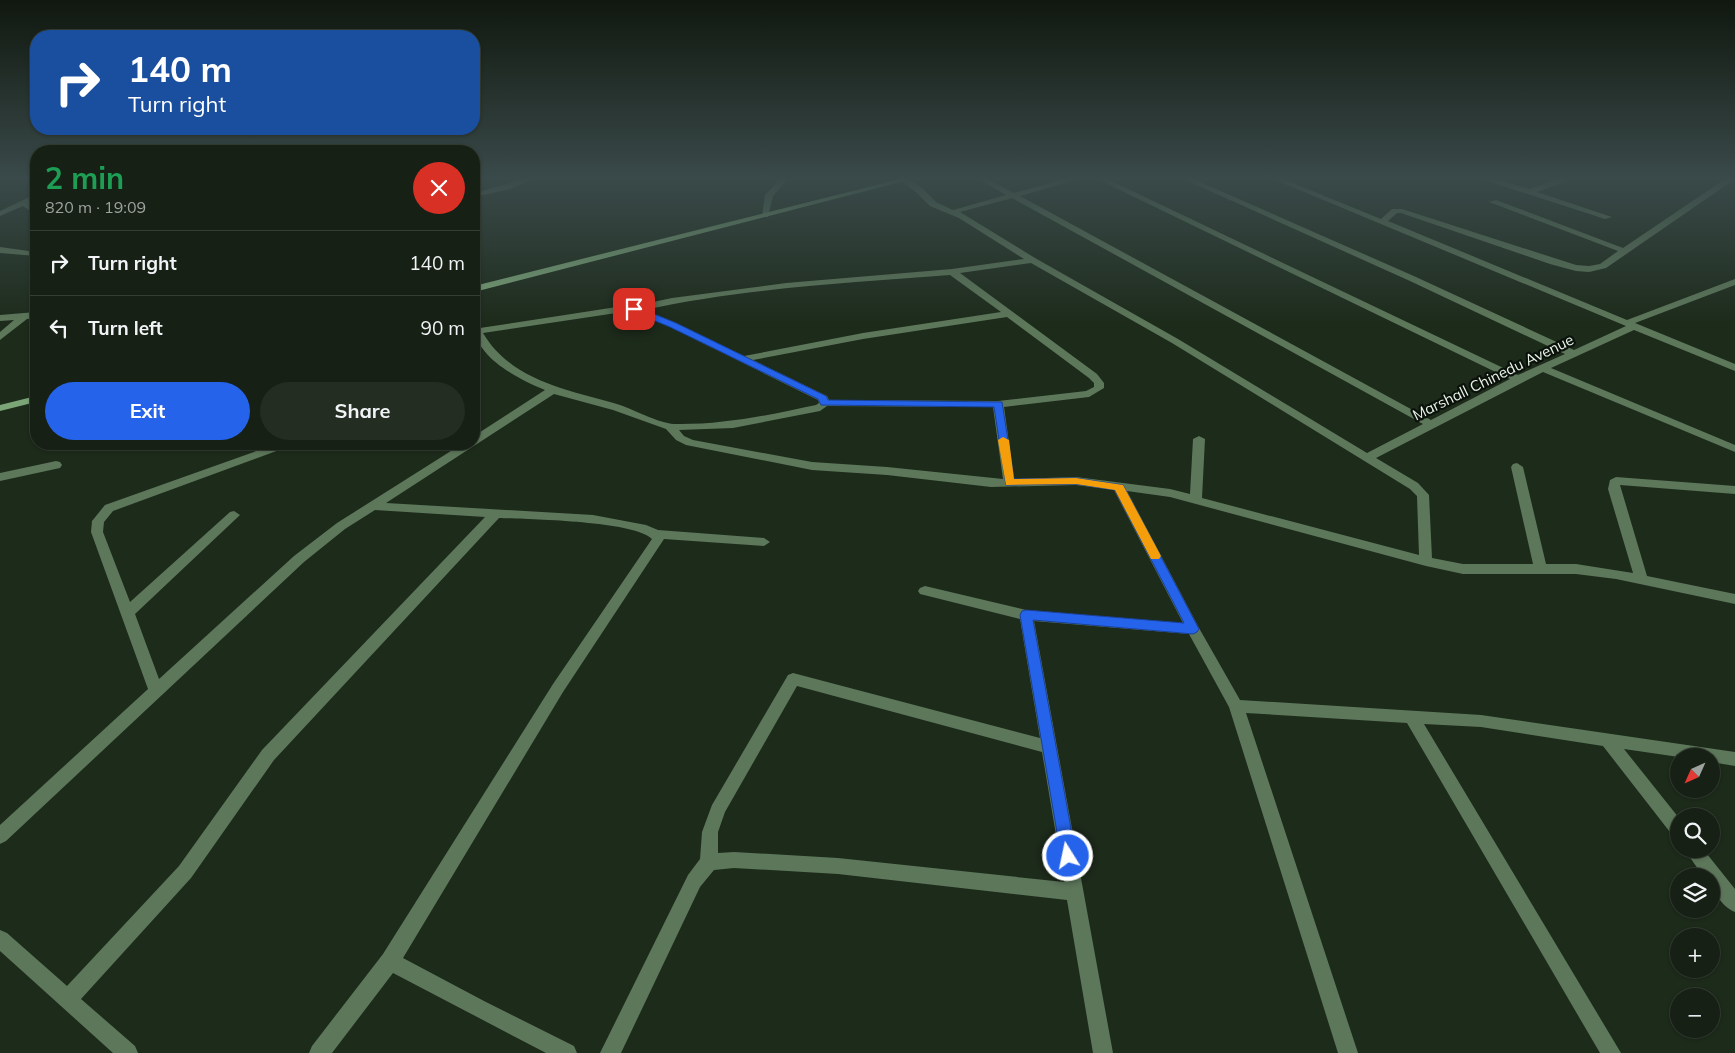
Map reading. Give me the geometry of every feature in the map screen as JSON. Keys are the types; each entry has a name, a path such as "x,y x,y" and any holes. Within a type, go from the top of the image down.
{"main road":[{"path":"480,287 720,226"},
{"path":"0,408 30,400"}],"street":[{"path":"976,226 1175,341 1414,486 1423,495 1426,561"},
{"path":"1068,226 1431,424"},
{"path":"1199,226 1518,379"},
{"path":"1294,226 1574,354"},
{"path":"1392,226 1735,368"},
{"path":"1450,226 1576,268 1589,269 1603,266 1659,226"},
{"path":"1558,226 1625,251"},
{"path":"0,250 30,253"},
{"path":"480,328 634,309 672,301 786,286 952,272 1032,260"},
{"path":"824,403 998,404 1089,394 1099,388 1099,382 1093,376 952,272"},
{"name":"Marshall Chinedu Avenue","path":"1366,458 1518,379 1574,354 1631,325 1735,282"},
{"path":"634,309 673,325 823,398 824,403"},
{"path":"742,359 863,336 1009,314"},
{"path":"0,337 24,316"},
{"path":"0,318 30,316"},
{"path":"480,339 490,352 531,381 553,390 617,408 670,427 733,425 820,408 824,403"},
{"path":"1543,368 1735,449"},
{"path":"480,437 553,390"},
{"path":"998,404 1009,482"},
{"path":"670,427 680,438 690,443 812,466 887,471 990,483 1076,481 1170,493 1426,561 1463,569 1576,569 1616,574 1735,600"},
{"path":"1196,499 1199,439"},
{"path":"156,690 97,532 98,521 109,508 269,450"},
{"path":"0,836 299,559 341,526 460,450"},
{"path":"0,477 56,465"},
{"path":"1517,467 1540,569"},
{"path":"1641,579 1614,490 1614,483 1620,480 1735,490"},
{"path":"1119,487 1193,629 1236,706 1348,1053"},
{"path":"372,506 593,519 646,530 655,534 764,542"},
{"path":"68,999 185,872 268,755 496,513"},
{"path":"127,613 234,515"},
{"path":"320,1053 390,961 558,688 645,561 658,539 655,534"},
{"path":"925,591 1026,615 1193,629"},
{"path":"1026,615 1103,1053"},
{"path":"610,1053 694,881 708,862 710,832 718,810 793,679 1049,747"},
{"path":"1236,706 1481,722 1735,759"},
{"path":"1412,717 1612,1053"},
{"path":"1608,740 1670,819"},
{"path":"1700,858 1735,903"},
{"path":"708,862 734,860 838,866 1075,892"},
{"path":"0,939 128,1053"},
{"path":"390,961 477,1008 567,1053"}],"slow traffic":[{"path":"1003,440 1009,482 1076,481 1119,487 1155,556"}],"route":[{"path":"634,309 673,325 823,398 824,403 998,404 1009,482 1076,481 1119,487 1193,629 1026,615 1068,856"}]}
